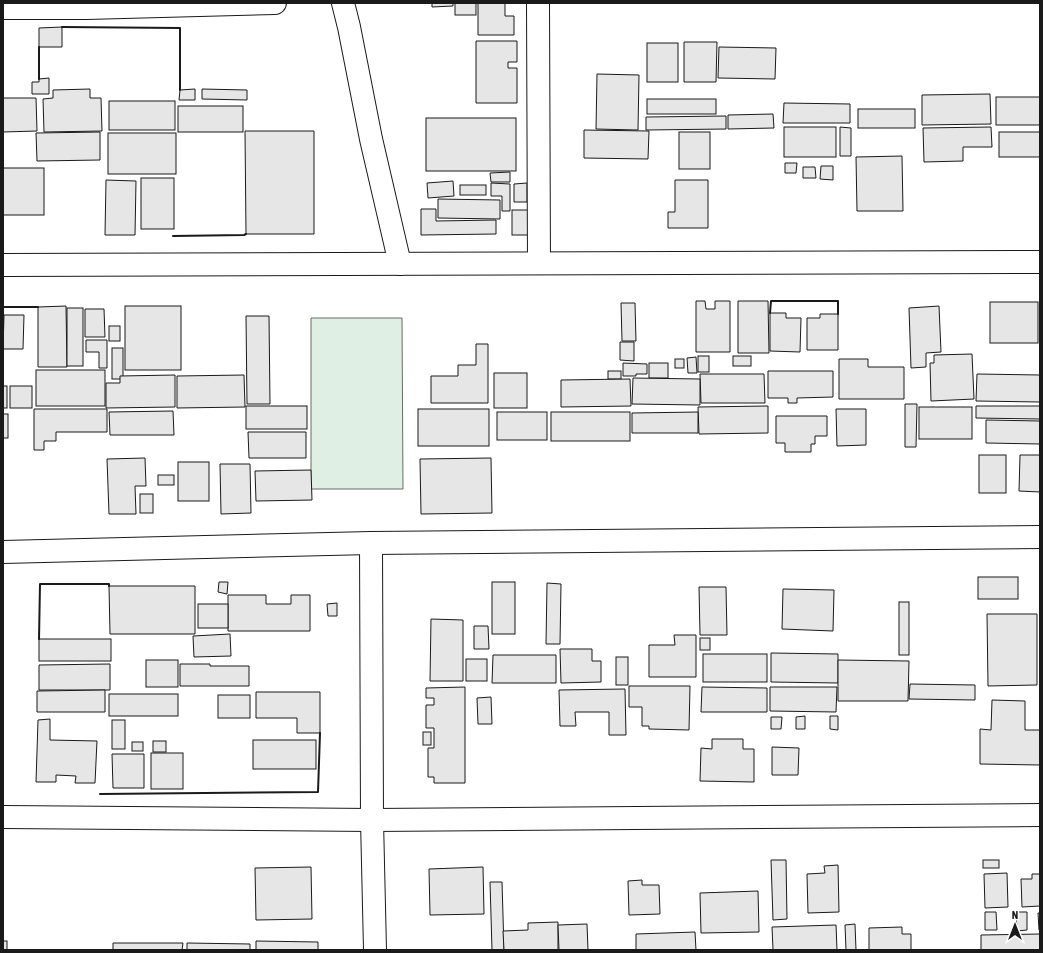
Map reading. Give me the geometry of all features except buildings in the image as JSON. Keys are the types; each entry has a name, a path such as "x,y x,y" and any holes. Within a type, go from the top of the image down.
{"street":[{"path":"3,8 86,8 275,3"},
{"path":"343,3 371,139 400,264"},
{"path":"538,3 539,263"},
{"path":"3,265 1040,262"},
{"path":"3,552 371,543 1040,536"},
{"path":"371,543 372,820 375,950"},
{"path":"3,817 372,820 1040,815"}],"green space":[{"path":"311,318 402,318 403,489 311,489"}],"wall":[{"path":"62,27 180,28 180,90"},
{"path":"39,47 39,79"},
{"path":"173,236 246,234"},
{"path":"770,313 771,301 838,301 838,314"},
{"path":"3,307 38,307"},
{"path":"39,639 40,584 109,584 109,586"},
{"path":"100,794 318,792 320,733"}]}
